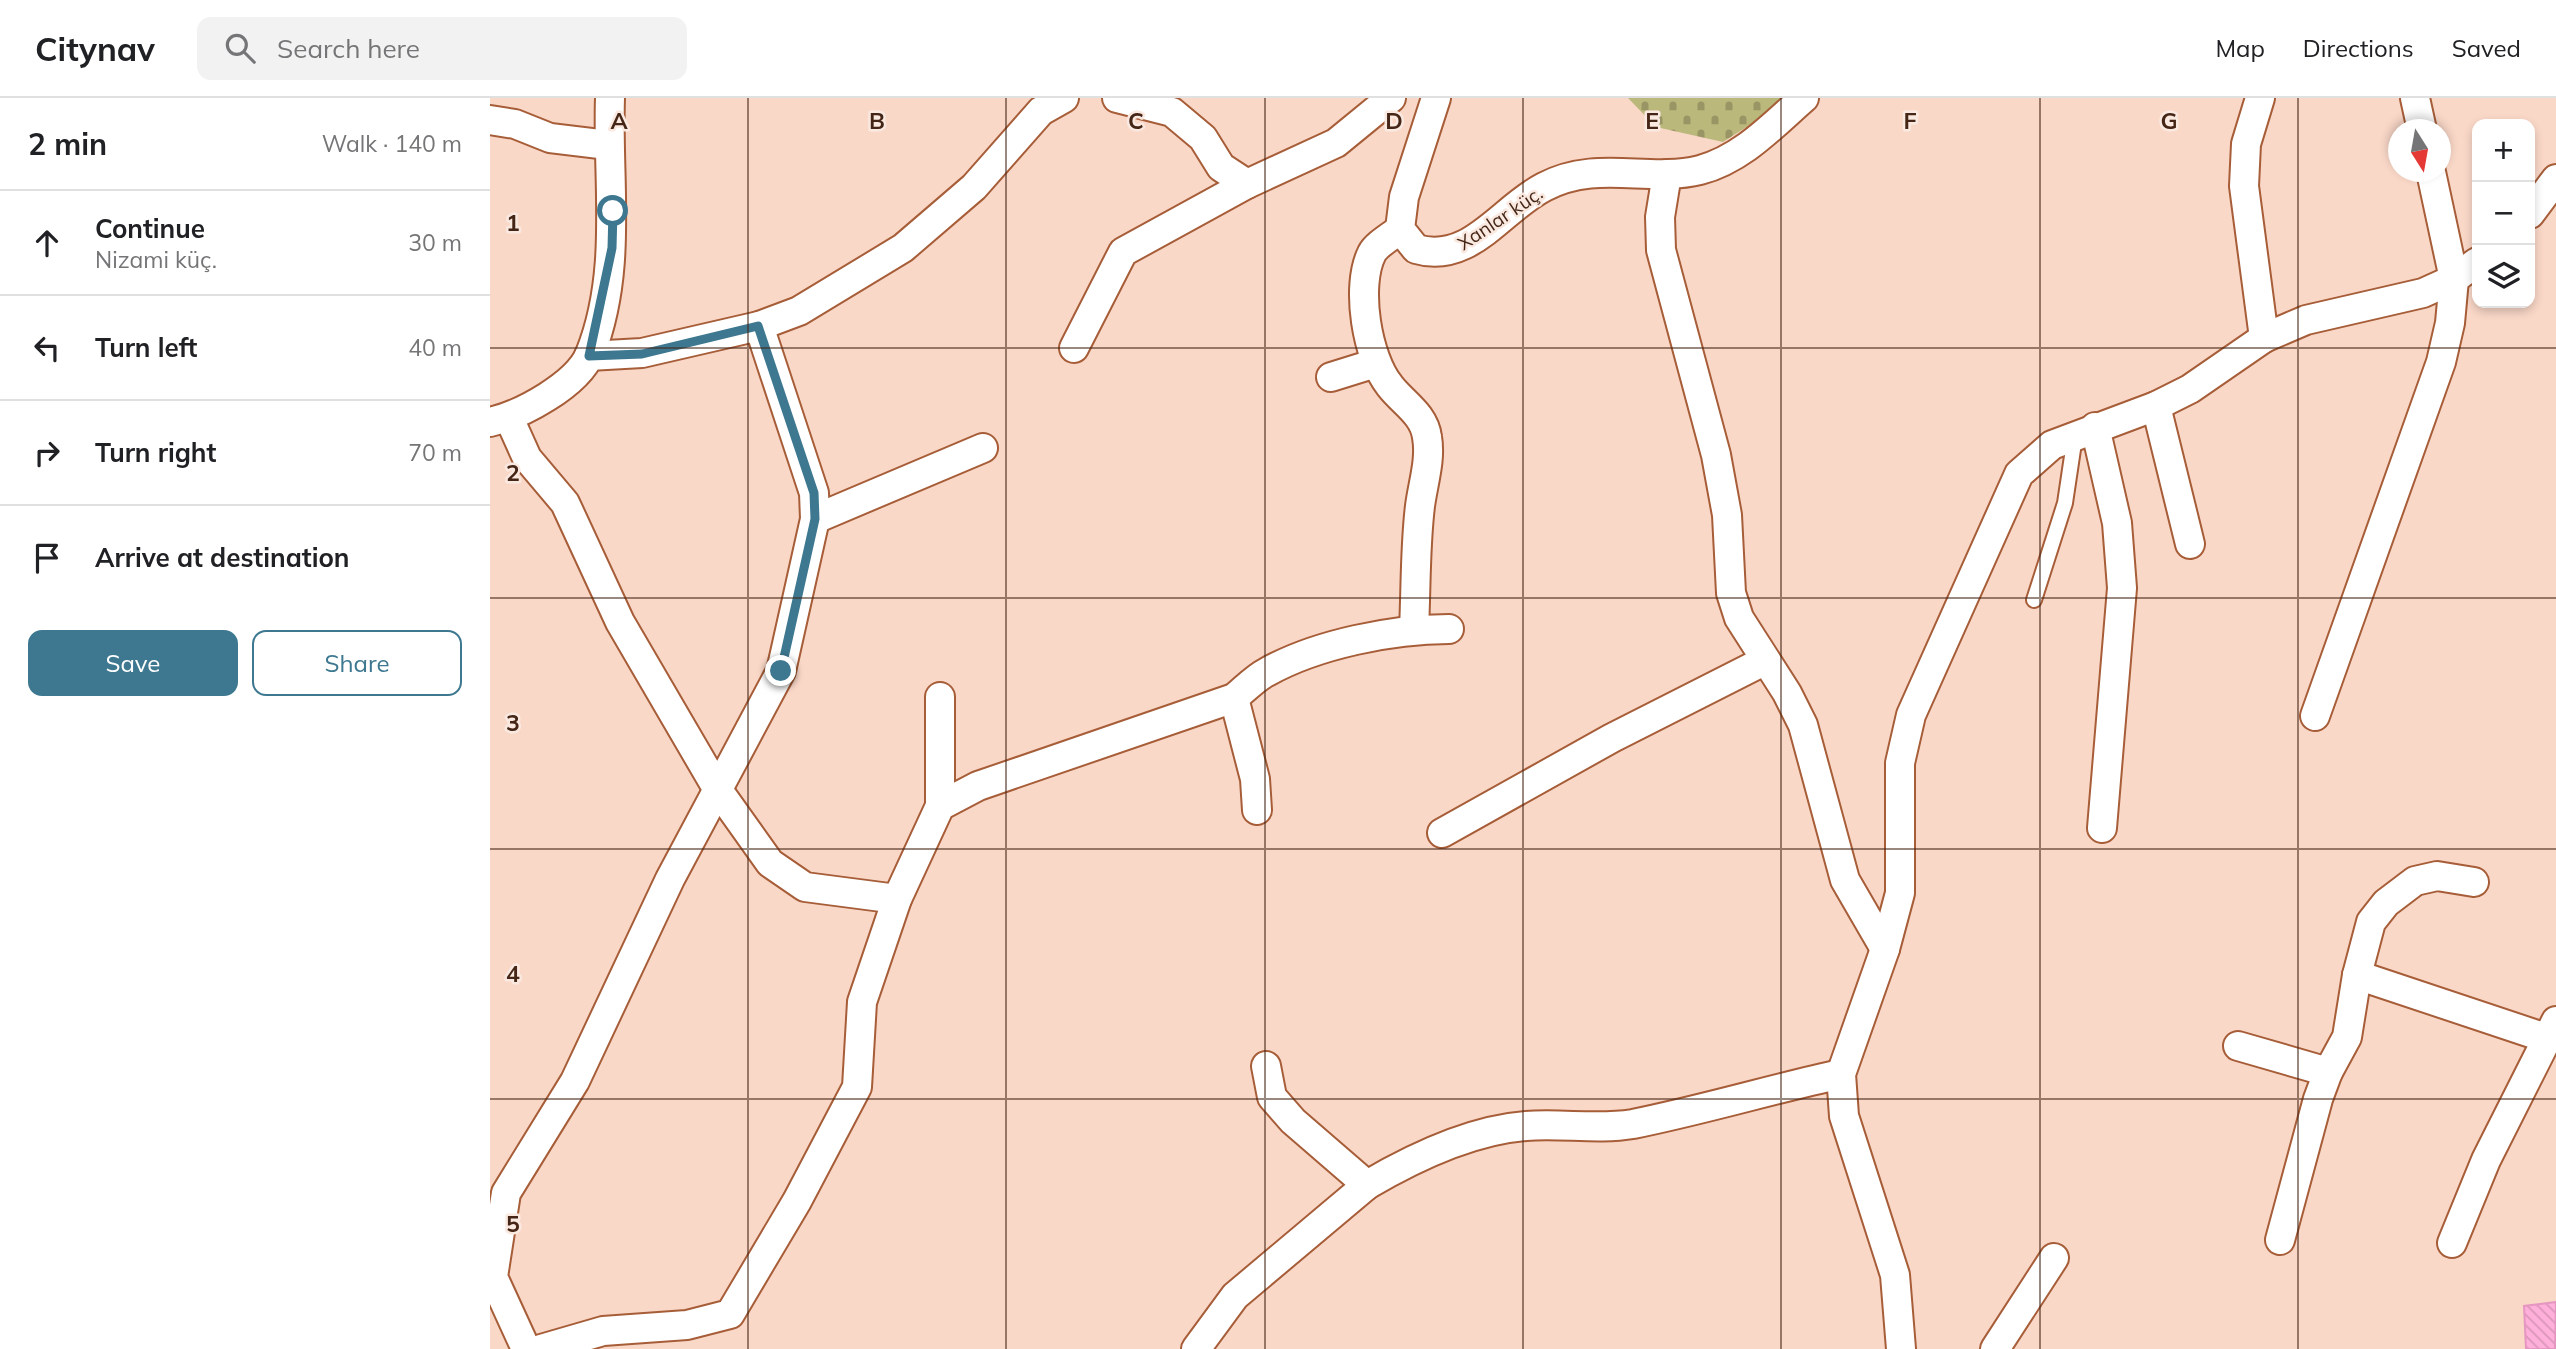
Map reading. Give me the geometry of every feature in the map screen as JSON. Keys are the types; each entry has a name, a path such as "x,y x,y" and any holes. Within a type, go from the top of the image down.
{"street":[{"path":"610,98 608,145 612,248 589,356 569,380 500,420 527,458 565,503 620,622 718,790 769,863 805,887 897,899"},
{"path":"589,356 642,354 758,326 799,311 903,248 974,187 1041,111 1065,98"},
{"path":"1116,98 1172,112 1203,138 1221,167 1247,184"},
{"path":"1074,348 1123,252 1247,184 1336,143 1391,98"},
{"path":"1414,629 1420,507 1427,462 1427,436 1420,417 1390,386 1376,363 1365,311 1365,275 1373,251 1400,229 1402,204 1436,98"},
{"name":"Xanlar küç.","path":"1400,229 1416,249 1443,253 1465,246 1526,198 1565,178 1619,171 1667,174 1699,170 1721,163 1741,151 1804,98"},
{"path":"2260,98 2246,144 2244,186 2264,338"},
{"path":"2415,98 2420,119"},
{"path":"504,114 550,138 608,145"},
{"path":"1667,174 1660,217 1661,250 1716,455 1727,515 1731,593 1739,618 1763,661 1787,693 1803,725 1844,880 1885,949"},
{"path":"2535,207 2556,179"},
{"path":"2315,716 2441,362 2450,323 2454,279 2433,182"},
{"path":"1900,1349 1895,1275 1844,1116 1841,1074 1885,949 1900,893 1900,763 1911,715 2019,474 2052,445 2156,406 2190,389 2264,338 2306,320 2423,293 2454,279 2472,266"},
{"path":"526,1349 493,1277 506,1193 575,1081 670,879 781,671 815,519 814,493 758,326"},
{"path":"1331,377 1376,363"},
{"path":"2156,406 2190,544"},
{"path":"2085,431 2117,523 2122,588 2102,828"},
{"path":"815,519 983,448"},
{"path":"940,806 978,786 1234,698 1266,672 1321,650 1414,629 1450,629"},
{"path":"1442,833 1612,738 1763,661"},
{"path":"541,1349 603,1331 687,1325 730,1314 797,1201 857,1087 862,1002 897,899 940,806 940,697"},
{"path":"1234,698 1255,779 1257,810"},
{"path":"2280,1240 2328,1072 2347,1037 2357,975 2371,922 2386,903 2415,881 2437,876 2474,882"},
{"path":"2357,975 2551,1029 2486,1160 2452,1243"},
{"path":"2238,1046 2328,1072"},
{"path":"1266,1066 1272,1097 1293,1121 1367,1185"},
{"path":"1196,1349 1235,1296 1367,1185 1390,1171 1483,1133 1527,1126 1591,1127 1631,1124 1841,1074"},
{"path":"1995,1349 2054,1258"}],"lane":[{"path":"2034,600 2066,503 2085,431"}],"green space":[{"path":"1628,98 1786,98 1770,112 1723,142 1656,127"}],"building":[{"path":"2556,1302 2555,1349 2526,1349 2524,1306"}],"route":[{"path":"613,211 612,248 601,310 589,356 642,354 758,326 814,493 815,519 781,671"}]}
